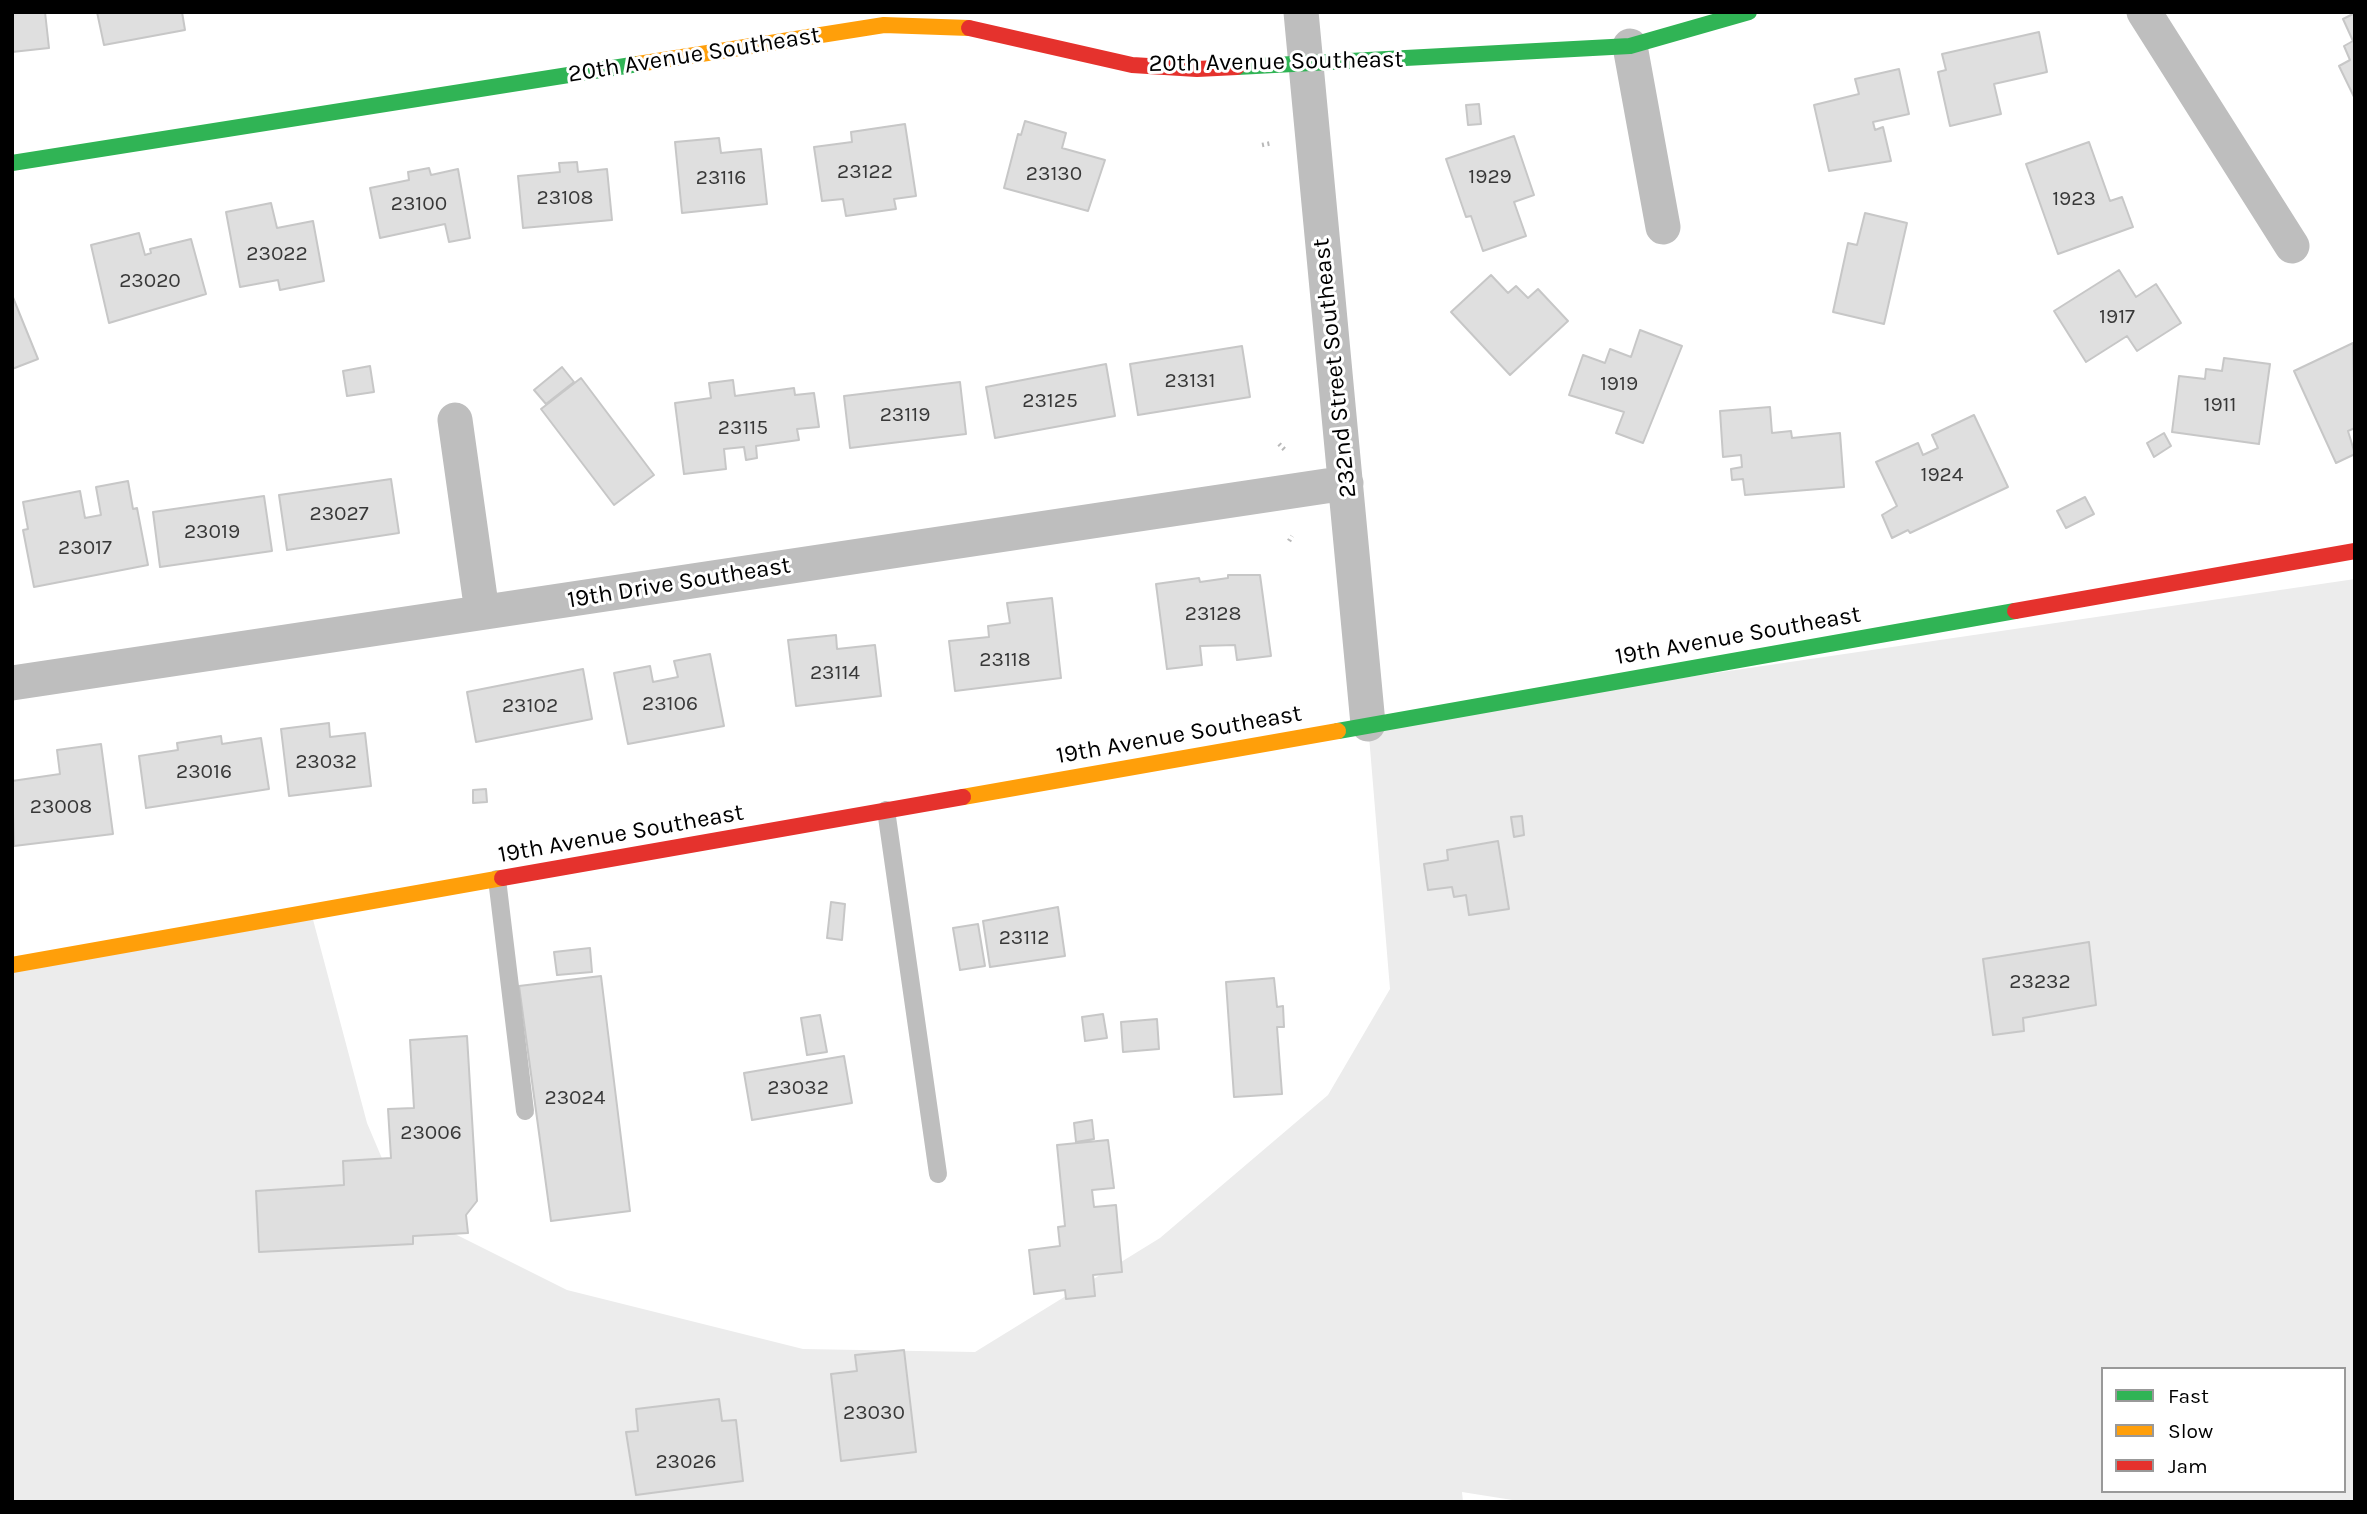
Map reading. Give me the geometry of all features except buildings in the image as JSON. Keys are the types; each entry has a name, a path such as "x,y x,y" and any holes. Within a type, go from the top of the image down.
{"street":[{"name":"232nd Street Southeast","path":"1301,12 1368,724"},
{"name":"20th Avenue Southeast","path":"12,163 884,25 967,27 1132,65 1198,69 1630,46 1749,12"},
{"path":"2144,12 2292,246"},
{"path":"1630,46 1663,227"},
{"path":"454,420 482,612"},
{"name":"19th Drive Southeast","path":"12,683 1346,483"},
{"name":"19th Avenue Southeast","path":"12,965 2355,551"}],"lane":[{"path":"886,810 937,1174"},
{"path":"497,879 524,1111"}],"path":[{"path":"1262,145 1272,143"},
{"path":"1279,444 1285,450"}],"shaded area":[{"path":"2355,579 2355,1502 1525,1502 1462,1492 1463,1502 12,1502 12,965 311,912 367,1123 403,1208 567,1290 803,1349 975,1352 1160,1238 1328,1095 1390,989 1368,724"}],"traffic: fast":[{"path":"1237,67 1630,46 1749,12"},
{"path":"12,163 638,64"},
{"path":"1338,731 2015,611"}],"traffic: slow":[{"path":"638,64 884,25 969,28"},
{"path":"963,797 1338,731"},
{"path":"12,965 502,878"}],"traffic: jam":[{"path":"969,28 1132,65 1197,69 1237,67"},
{"path":"2015,611 2355,551"},
{"path":"502,878 963,797"}]}
